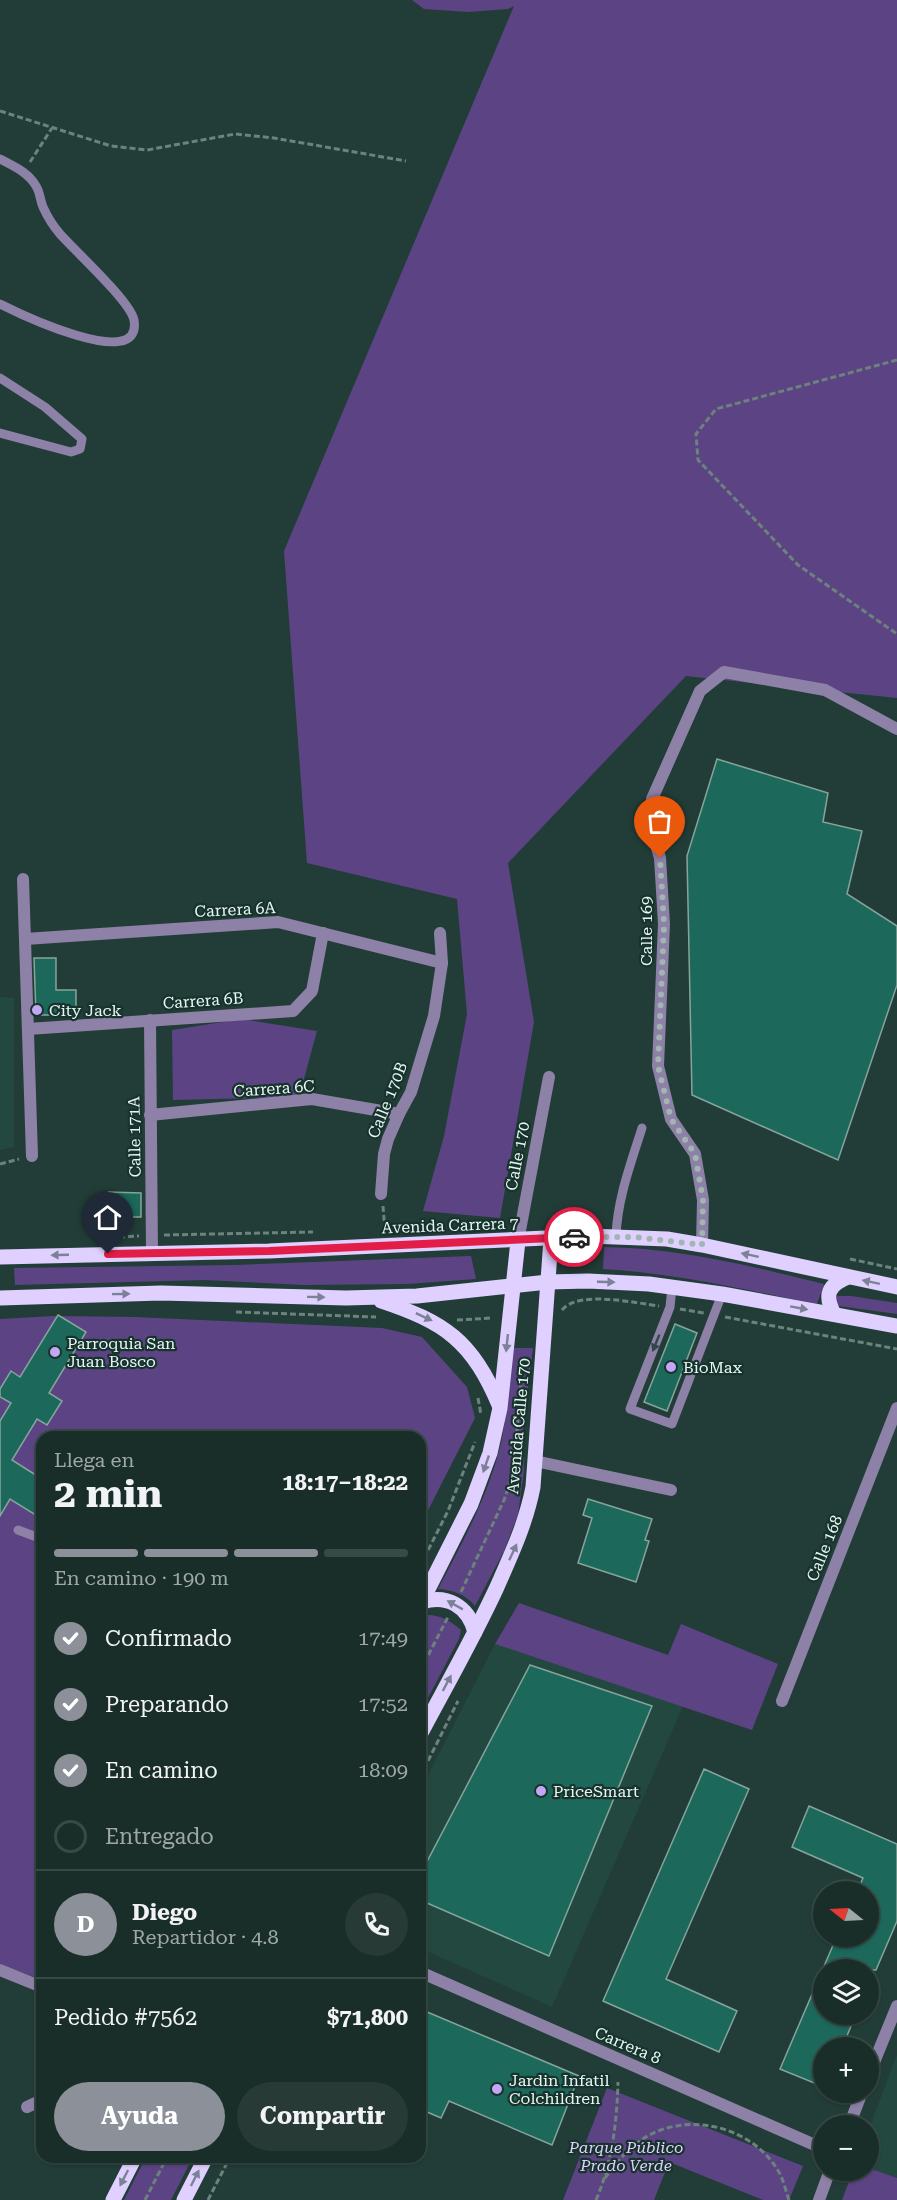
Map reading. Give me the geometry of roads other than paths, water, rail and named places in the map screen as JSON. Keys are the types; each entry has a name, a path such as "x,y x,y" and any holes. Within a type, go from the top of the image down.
{"main road":[{"name":"Avenida Carrera 7","path":"0,1257 269,1251 616,1236 668,1239 702,1245 897,1287"},
{"name":"Avenida Calle 170","path":"426,1724 475,1632 520,1538 531,1497 551,1239"},
{"name":"Avenida Calle 170","path":"426,1593 471,1504 490,1453 500,1408 518,1241"},
{"path":"834,1314 829,1305 828,1296 831,1288 848,1277"},
{"path":"0,1298 161,1293 369,1297 465,1292 548,1282 639,1284 722,1294 897,1326"},
{"path":"369,1297 426,1317 460,1341 489,1382 500,1408"},
{"path":"426,1602 440,1599 455,1603 469,1616 475,1632"},
{"path":"113,2200 132,2163"},
{"path":"184,2200 203,2163"}],"street":[{"name":"Calle 169","path":"702,1245 703,1200 695,1154 671,1119 658,1066 664,924 660,858 651,828 652,799 700,691 724,672 825,690 897,729"},
{"path":"23,879 32,1156"},
{"name":"Carrera 6A","path":"25,939 278,922 442,963"},
{"name":"Carrera 6B","path":"28,1029 293,1011 312,991 323,933"},
{"name":"Calle 170B","path":"381,1194 384,1154 399,1114 411,1092 434,1016 442,963 440,933"},
{"name":"Calle 171A","path":"150,1020 152,1252"},
{"name":"Calle 170","path":"518,1241 549,1077"},
{"name":"Carrera 6C","path":"150,1115 312,1099 399,1114"},
{"name":"Calle 168","path":"782,1701 897,1408"},
{"path":"535,1461 671,1490"},
{"path":"0,1970 36,1985"},
{"name":"Carrera 8","path":"426,1975 813,2144"},
{"path":"879,2050 897,2006"},
{"path":"27,2108 36,2103"},
{"path":"819,2200 827,2181"}],"lane":[{"path":"0,159 24,172 37,186 44,208 59,233 123,299 134,321 131,333 125,339 111,344 47,327 0,304"},
{"path":"0,378 45,407 82,439 80,449 71,452 0,434"},
{"path":"616,1236 616,1222 625,1183 642,1128"},
{"path":"672,1287 670,1307 630,1409 672,1424 722,1294"},
{"path":"18,1530 36,1537"}],"place":[{"name":"City Jack","path":"37,1010"},
{"name":"Parroquia San Juan Bosco","path":"55,1352"},
{"name":"BioMax","path":"671,1367"},
{"name":"PriceSmart","path":"541,1791"},
{"name":"Jardin Infatil Colchildren","path":"497,2089"}],"park label":[{"name":"Parque Público Prado Verde","path":"626,2156"}]}
